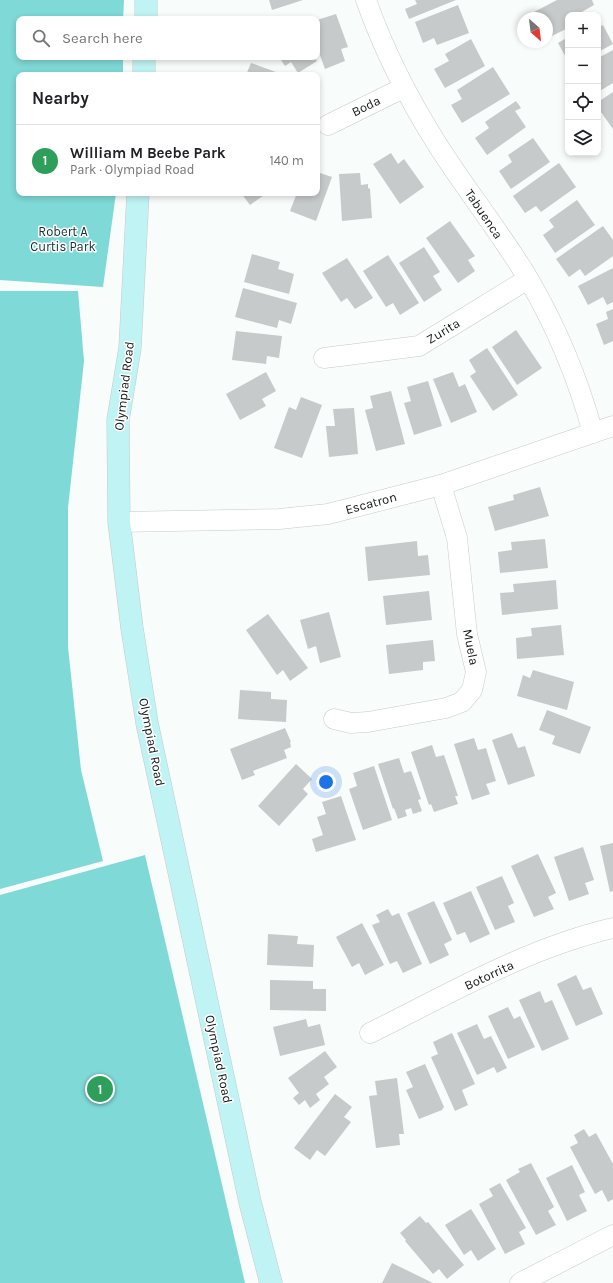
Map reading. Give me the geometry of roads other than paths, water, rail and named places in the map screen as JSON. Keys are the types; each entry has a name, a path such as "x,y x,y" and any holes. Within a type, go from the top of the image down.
{"main road":[{"path":"146,0 146,16"},
{"path":"144,60 144,72"},
{"name":"Olympiad Road","path":"138,196 130,348 118,420 119,522 147,723 247,1187 271,1283"}],"street":[{"name":"Tabuenca","path":"366,0 377,31 403,88 437,144 528,279 559,336 582,395 593,433"},
{"name":"Boda","path":"328,124 403,88"},
{"name":"Zurita","path":"324,358 419,346 528,279"},
{"name":"Escatron","path":"119,522 278,519 328,514 441,485 613,426"},
{"name":"Muela","path":"334,719 351,723 368,722 446,708 462,702 472,690 476,672 467,634 457,538 441,485"},
{"name":"Botorrita","path":"370,1034 497,970 578,936 613,928"},
{"path":"520,1283 613,1235"}],"place":[{"name":"William M Beebe Park","path":"100,1089"}],"park label":[{"name":"Robert A Curtis Park","path":"63,238"}]}
